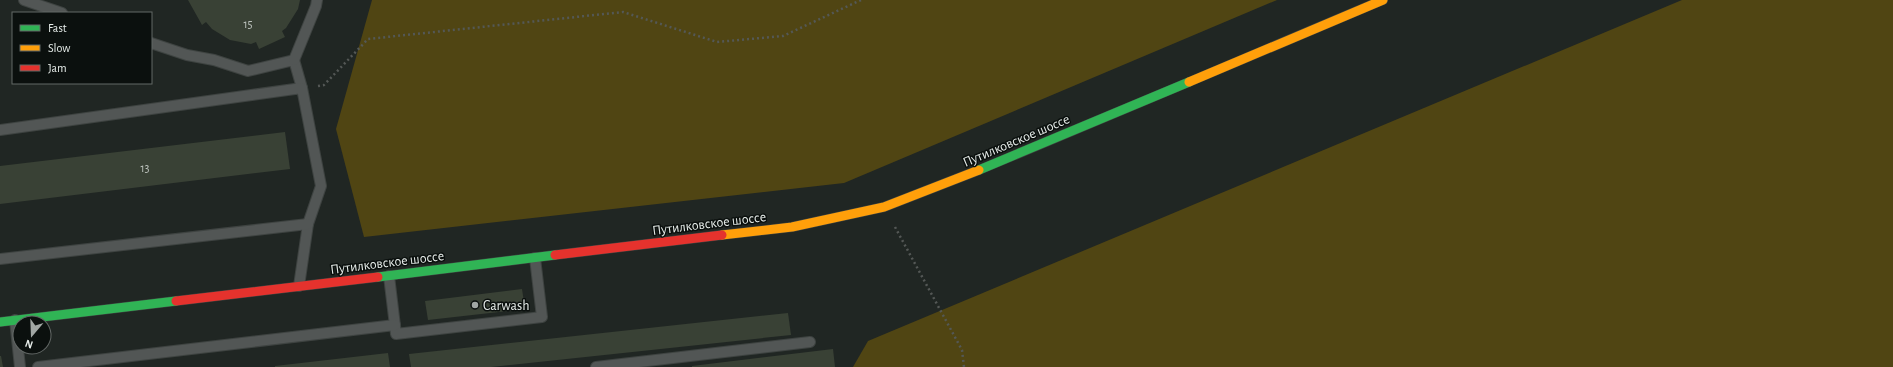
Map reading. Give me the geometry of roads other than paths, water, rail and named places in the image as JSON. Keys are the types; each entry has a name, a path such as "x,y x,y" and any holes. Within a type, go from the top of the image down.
{"main road":[{"name":"Путилковское шоссе","path":"52,316 792,227 884,207 958,179 1382,0"},
{"name":"Путилковское шоссе","path":"0,322 12,320"}],"lane":[{"path":"24,0 59,12"},
{"path":"299,286 308,224 321,186 302,88 294,60 316,6 317,0"},
{"path":"152,43 187,55 214,60 248,71 294,60"},
{"path":"0,130 302,88"},
{"path":"0,259 308,224"},
{"path":"389,276 396,334 542,317 535,258"},
{"path":"38,367 395,325"},
{"path":"596,367 810,342"},
{"path":"19,355 20,367"}],"place":[{"name":"Carwash","path":"475,305"}]}
